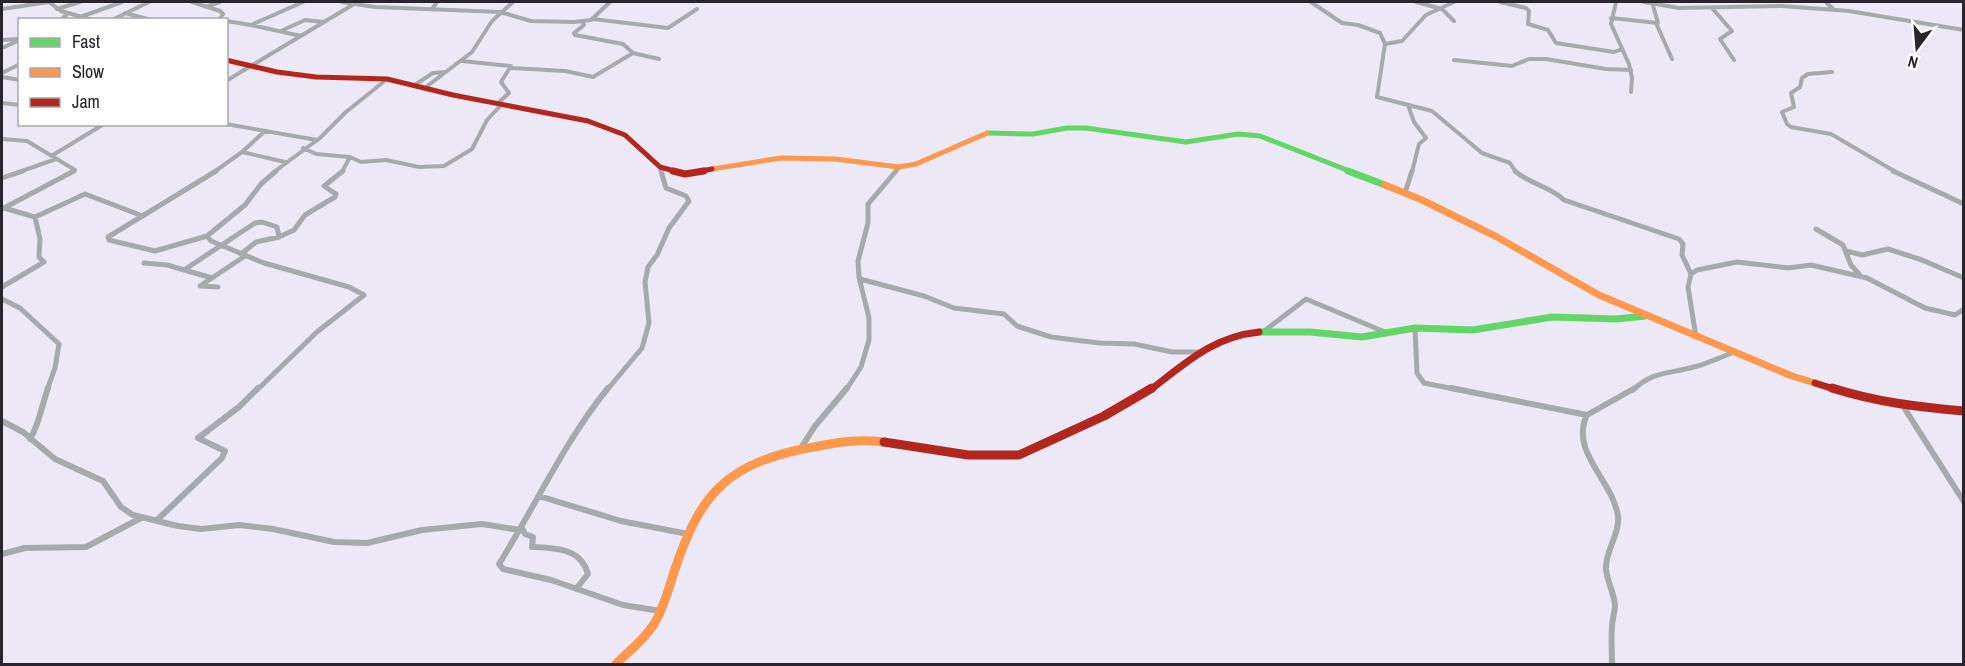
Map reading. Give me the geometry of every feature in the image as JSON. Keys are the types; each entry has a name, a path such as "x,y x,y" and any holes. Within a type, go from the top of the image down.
{"street":[{"path":"2,9 49,2 57,9 88,18"},
{"path":"57,9 80,2"},
{"path":"83,16 122,2"},
{"path":"115,18 148,2"},
{"path":"192,2 222,12 220,18"},
{"path":"208,6 220,2"},
{"path":"251,25 303,2"},
{"path":"342,2 375,7 433,7 501,12 531,21 584,22 593,19 607,19 668,28 697,9"},
{"path":"375,7 383,2"},
{"path":"433,7 437,2"},
{"path":"426,87 472,52 501,12 513,2"},
{"path":"593,19 610,2"},
{"path":"1311,2 1342,23 1358,25 1380,33 1385,44 1381,80 1376,95 1383,100 1435,113 1459,136 1482,153 1510,163 1514,171 1532,183 1559,193 1564,200 1679,239 1683,244 1683,259 1691,274 1688,287 1696,337"},
{"path":"1416,2 1439,8 1454,21"},
{"path":"1385,44 1402,41 1426,15 1454,2"},
{"path":"1500,2 1528,10 1528,24 1548,30 1556,43 1614,52 1623,49"},
{"path":"1616,2 1611,18 1612,30 1631,70 1631,92"},
{"path":"1644,2 1679,8 1766,6 1834,10 1964,30"},
{"path":"1652,2 1658,21 1656,23 1672,59"},
{"path":"1761,2 1766,6"},
{"path":"1827,2 1834,10"},
{"path":"228,80 354,4"},
{"path":"1712,8 1732,31 1720,40 1734,60"},
{"path":"63,18 68,13"},
{"path":"124,13 143,18"},
{"path":"1611,18 1656,23"},
{"path":"281,32 305,20 324,22"},
{"path":"228,21 301,36"},
{"path":"584,22 584,25 574,33 575,35 623,44 633,53 659,60"},
{"path":"2,40 18,39"},
{"path":"2,48 18,40"},
{"path":"460,62 565,71 593,77 633,53"},
{"path":"1454,60 1512,66 1523,60 1546,59 1606,69 1631,70"},
{"path":"228,61 252,67 316,77 387,79 588,121 628,137 660,167 678,173 692,174 761,159 781,158 835,159 899,167 916,164 978,135 991,132 1033,134 1067,128 1086,128 1186,142 1226,135 1249,134 1271,139 1337,168 1405,193 1470,223 1599,295 1696,337 1832,390 1903,406 1964,411"},
{"path":"2,71 18,65"},
{"path":"303,148 325,156 350,158 361,162 386,160 428,168 450,164 474,146 487,120 509,93 501,82 512,68"},
{"path":"416,84 433,73 446,72"},
{"path":"1832,72 1808,74 1802,78 1800,87 1791,93 1794,107 1782,112 1787,124 1795,128 1831,134 1888,168 1964,204"},
{"path":"2,77 18,80"},
{"path":"265,131 242,152 204,179 114,231 108,237 109,240 155,251 207,236 245,204 261,184 285,162 317,140 387,79"},
{"path":"3,104 18,105"},
{"path":"1405,193 1419,144 1426,138 1414,122 1408,105"},
{"path":"228,124 317,140"},
{"path":"2,178 55,157 101,126"},
{"path":"2,139 27,141 75,171 3,208"},
{"path":"242,152 285,162"},
{"path":"218,287 200,286 239,262 256,242 279,237 294,230 305,215 335,197 336,194 324,186 343,171 350,158"},
{"path":"660,167 666,188 686,196 689,201 669,228 657,255 648,267 645,282 650,308 647,334 640,351 583,419 552,467 521,529 506,550 500,567 623,605 661,611"},
{"path":"799,451 805,438 852,381 867,351 870,316 860,279 858,250 868,224 868,204 899,167"},
{"path":"3,208 34,217 85,194 104,199 140,215"},
{"path":"2,287 44,262 39,257 40,239 34,217"},
{"path":"184,270 258,222 276,227 279,237"},
{"path":"1816,229 1840,243 1846,251 1851,267 1860,275 1925,308 1964,318"},
{"path":"157,520 222,458 225,451 198,438 239,407 317,332 364,295 349,287 243,255 211,241 207,236"},
{"path":"1846,251 1862,255 1888,249 1922,260 1964,279"},
{"path":"1691,274 1710,267 1746,262 1788,268 1811,265 1860,275"},
{"path":"144,263 167,265 212,278"},
{"path":"860,279 954,308 1004,314 1017,326 1051,337 1099,343 1134,344 1172,352 1197,352"},
{"path":"2,299 20,308 59,344 55,368 36,420 36,429 30,439"},
{"path":"1263,332 1306,299 1385,332"},
{"path":"1955,315 1964,309"},
{"path":"616,664 645,635 661,611 692,522 708,500 738,470 758,460 853,439 984,456 1006,457 1019,454 1132,402 1197,352 1234,335 1263,332 1320,332 1362,337 1415,328 1473,330 1551,317 1616,319 1646,315"},
{"path":"1415,328 1417,373 1424,382 1587,416 1630,393 1637,384 1654,375 1692,368 1735,352"},
{"path":"1903,406 1964,502"},
{"path":"1587,416 1582,432 1586,452 1610,491 1618,516 1617,530 1607,559 1606,570 1615,604 1611,638 1612,664"},
{"path":"2,421 18,429 54,459 103,481 121,507 141,518 190,528 239,525 273,529 334,542 357,543 377,542 422,530 482,524 521,529 532,537 532,548 558,548 570,552 582,561 587,567 588,574 576,589"},
{"path":"539,496 621,522 688,534"},
{"path":"2,554 25,548 86,547 141,518"}],"traffic: fast":[{"path":"987,133 1033,134 1067,128 1086,128 1186,142 1238,134 1260,136 1385,185"},
{"path":"1259,332 1310,332 1362,337 1415,328 1473,330 1552,317 1616,319 1645,316"}],"traffic: slow":[{"path":"712,169 781,158 835,159 899,167 916,164 987,133"},
{"path":"1385,185 1422,200 1497,237 1599,295 1792,376 1815,383"},
{"path":"616,664 644,637 656,620 688,534 710,496 726,480 746,467 782,454 847,440 884,442"}],"traffic: jam":[{"path":"228,60 277,72 316,77 387,79 453,95 588,121 625,135 660,167 685,174 712,169"},
{"path":"884,442 968,455 1019,455 1132,402 1207,348 1240,334 1259,332"},
{"path":"1815,383 1870,400 1903,406 1964,411"}]}
